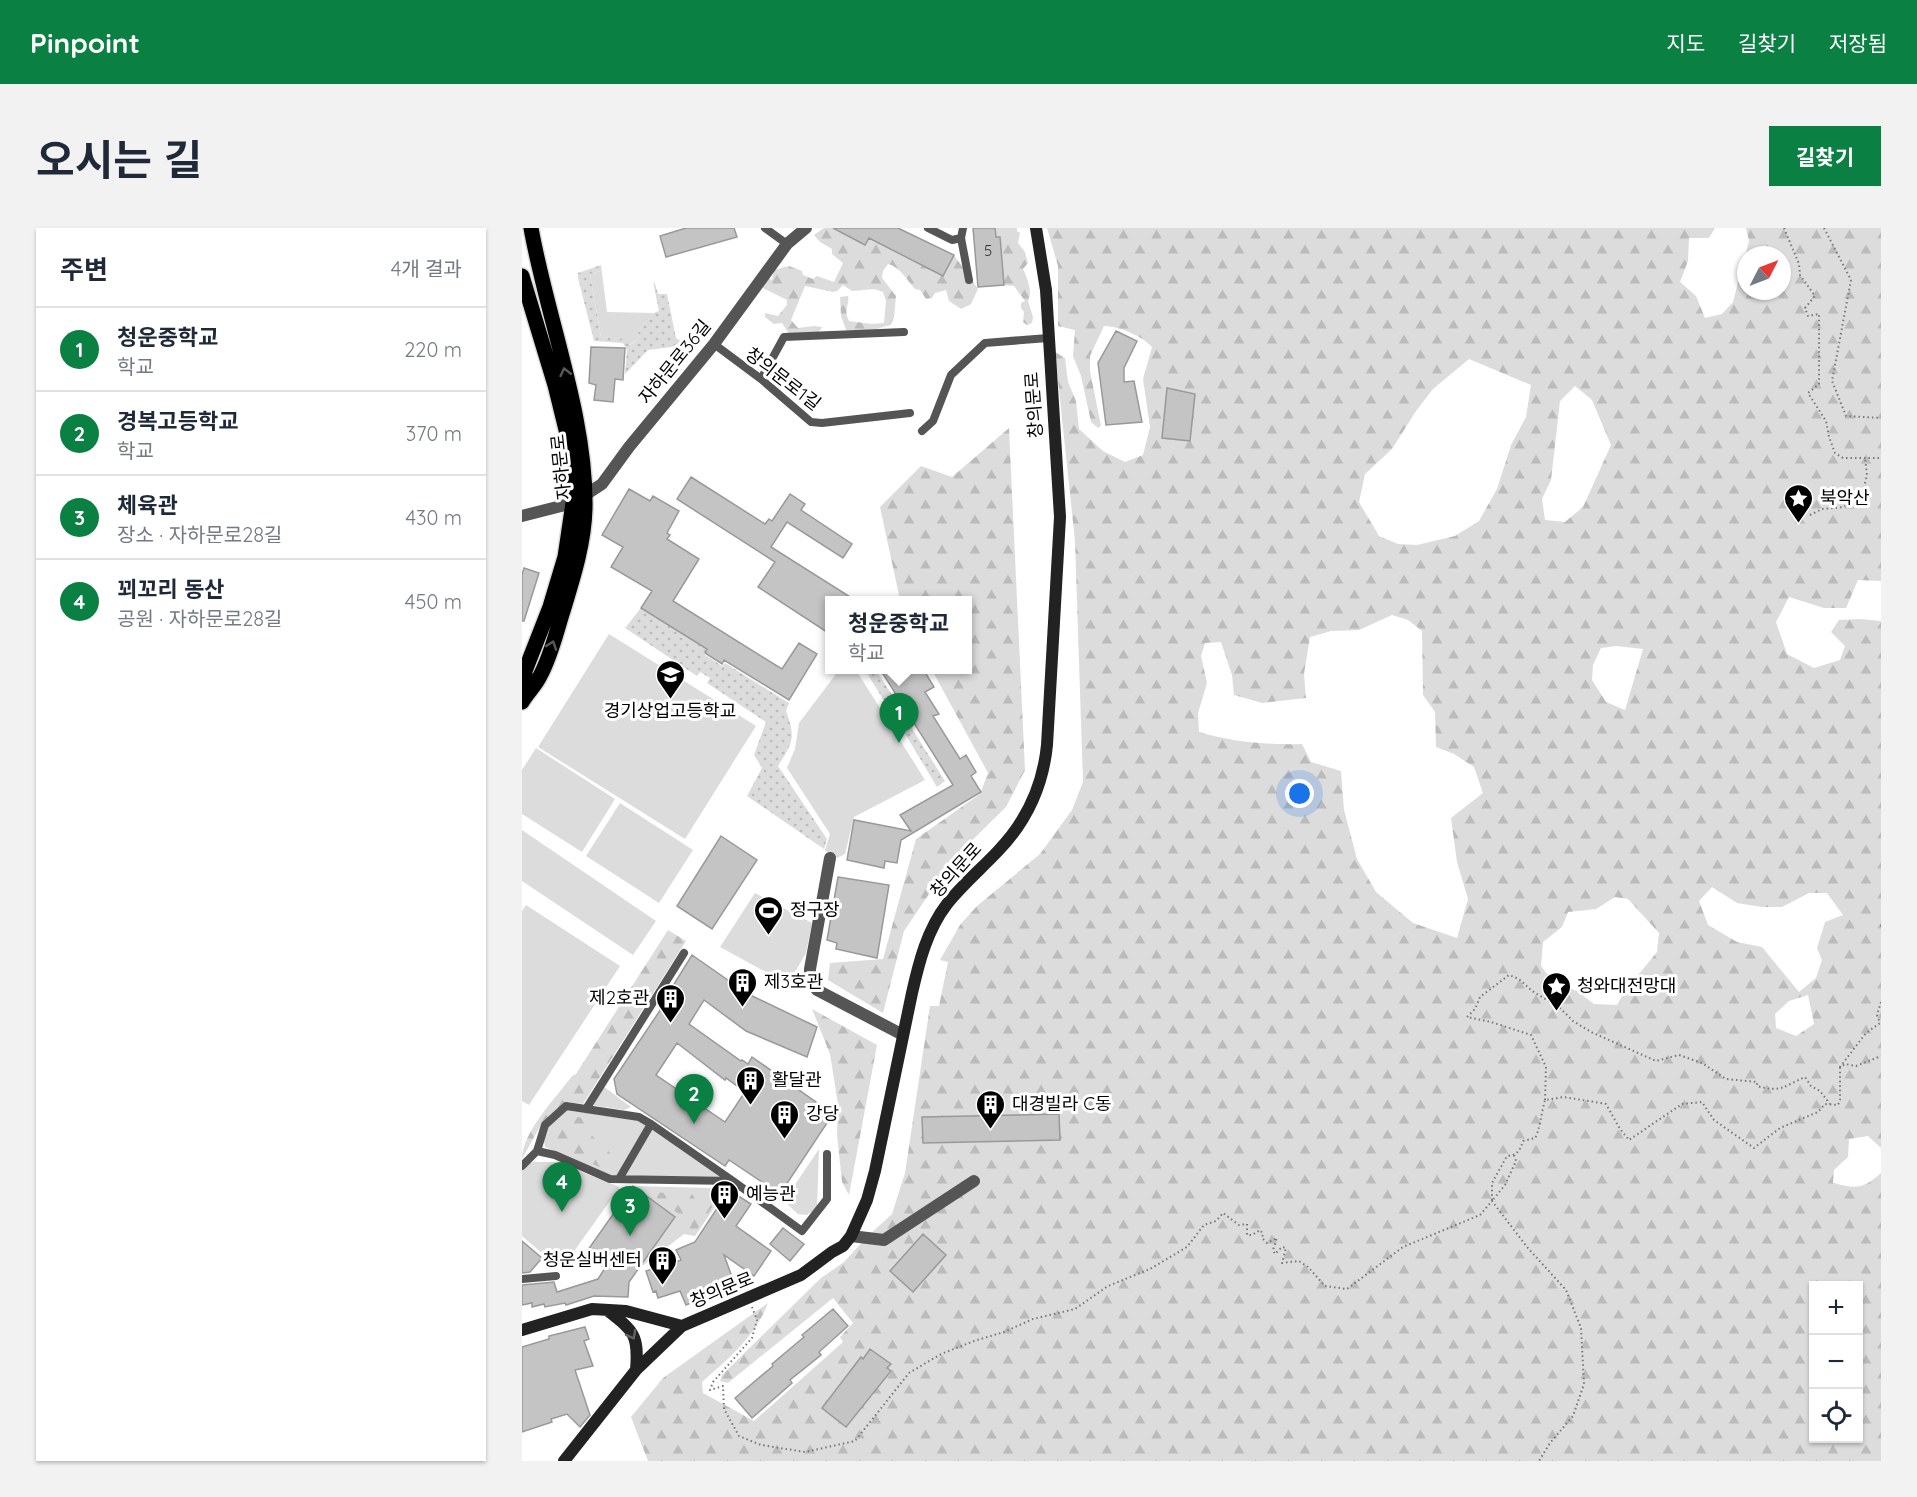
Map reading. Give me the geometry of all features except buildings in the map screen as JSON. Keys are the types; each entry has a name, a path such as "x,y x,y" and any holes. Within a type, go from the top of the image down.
{"main road":[{"name":"자하문로","path":"524,699 540,677 552,645 574,576 582,535 577,427 531,228"},
{"name":"자하문로","path":"522,276 555,385 570,446 579,500"}],"street":[{"name":"자하문로36길","path":"579,500 602,484 629,447 714,344 787,244 806,228"},
{"name":"창의문로","path":"564,1461 636,1370 682,1326 801,1275 843,1246 851,1236 867,1200 875,1171 918,964 929,936 946,906 1014,833 1027,811 1045,768 1060,517 1046,290 1036,228"},
{"path":"522,516 537,514 579,500"},
{"path":"830,858 810,969 810,981 817,990 903,1035"},
{"path":"851,1236 884,1240 974,1181"},
{"path":"522,1330 592,1309 626,1311 682,1326"},
{"path":"607,1310 626,1325 636,1338 638,1353 636,1370"}],"lane":[{"path":"765,228 787,244"},
{"path":"928,228 952,240 961,238"},
{"path":"963,228 961,238 969,280"},
{"path":"761,379 784,337 904,332"},
{"path":"922,431 933,421 951,375 985,343 1048,338"},
{"name":"창의문로1길","path":"714,344 761,379 811,422 910,413"},
{"path":"586,1109 684,953"},
{"path":"522,1166 537,1151 545,1125 566,1106 639,1117 802,1231 827,1199 827,1154"},
{"path":"619,1179 651,1124"},
{"path":"537,1151 555,1155 610,1179 733,1181"},
{"path":"522,1279 556,1276"}],"path":[{"path":"1785,228 1800,264 1800,275 1815,296 1805,308 1808,316 1819,314 1819,384 1808,393 1826,421 1828,437 1835,453 1843,458 1881,458"},
{"path":"1824,228 1851,280 1832,381 1846,416 1881,418"},
{"path":"1810,515 1822,509 1844,507 1864,487 1867,474 1865,458"},
{"path":"1539,1461 1573,1416 1584,1384 1581,1328 1566,1290 1527,1247 1492,1202 1492,1183 1507,1156 1514,1155 1520,1150 1523,1141 1535,1138 1538,1134 1539,1117 1545,1100 1546,1068 1531,1035 1467,1017 1475,1009 1480,997 1509,975 1559,1007 1591,1032 1656,1060 1679,1055 1702,1063 1726,1079 1757,1082 1757,1086 1772,1090 1789,1086 1805,1077 1830,1104"},
{"path":"1545,1100 1564,1097 1606,1104 1629,1140 1682,1104 1702,1102 1714,1120 1754,1148 1780,1128 1818,1112 1826,1104 1838,1105 1840,1066 1866,1033 1880,1023 1877,1015 1881,1002"},
{"path":"1840,1066 1845,1064 1856,1066 1881,1056"},
{"path":"749,1299 757,1320 752,1338 713,1382 710,1390 723,1386 724,1408 739,1436 761,1445 805,1452 855,1441 909,1373 941,1354 1033,1319 1075,1309 1108,1286 1150,1269 1187,1247 1204,1225 1216,1221 1223,1213 1239,1225 1247,1224 1247,1235 1260,1230 1267,1244 1277,1238 1273,1250 1275,1254 1282,1247 1286,1248 1282,1263 1299,1261 1308,1267 1325,1286 1347,1289 1403,1247 1480,1215 1509,1177 1516,1161 1514,1155"}],"green space":[{"path":"824,228 833,228 865,245 869,238 943,276 954,255 978,289 971,304 961,309 949,301 946,290 926,299 900,271 888,264 883,271 882,278 896,296 894,318 890,325 873,330 846,330 841,316 840,297 848,296 849,321 884,323 886,301 883,292 874,289 852,291 843,285 833,292 805,286 791,320 798,328 822,327 819,332 789,334 782,323 774,324 765,317 765,313 778,316 787,305 787,300 763,288 763,283 768,278 772,280 774,270 789,266 813,279 817,276 834,282 843,263 832,254 832,249 820,242 814,235"},
{"path":"995,228 1017,228 1020,233 1018,243 1025,252 1028,263 1023,269 1029,285 1028,301 1033,317 1032,323 1027,325 1023,322 1024,312 1021,308 1021,303 1025,301 1014,286 1004,285 1000,238 996,237"},
{"path":"1047,228 1715,228 1709,238 1689,238 1688,261 1680,282 1696,296 1705,318 1722,314 1733,302 1737,287 1737,300 1791,300 1791,246 1748,246 1746,228 1881,228 1881,581 1858,580 1846,608 1824,608 1789,597 1776,622 1787,654 1814,668 1840,660 1845,646 1831,632 1839,620 1881,621 1881,1148 1868,1136 1849,1139 1848,1157 1834,1170 1833,1183 1854,1187 1864,1185 1881,1173 1881,1461 648,1461 631,1417 663,1378 768,1303 748,1337 702,1382 703,1393 754,1421 843,1342 840,1337 853,1323 833,1298 728,1383 720,1381 722,1375 821,1278 844,1262 892,1214 905,1173 930,1006 939,1006 948,962 940,960 960,925 977,906 1040,854 1072,810 1083,782 1075,541 1055,352 1065,358 1068,382 1076,401 1079,429 1103,451 1125,462 1143,455 1150,427 1143,379 1152,347 1130,332 1104,326 1090,356 1090,371 1101,426 1098,428 1091,422 1081,376 1073,356 1075,330 1058,326 1058,266","holes":["1469,359 1531,385 1526,417 1511,445 1497,489 1479,521 1455,536 1417,545 1398,544 1379,536 1359,502 1365,474 1392,449 1433,389","1575,386 1592,400 1611,445 1583,507 1565,522 1545,520 1542,499 1551,480 1560,401","1392,615 1408,620 1422,631 1423,695 1435,712 1436,747 1454,754 1474,767 1483,793 1451,818 1457,862 1468,899 1457,938 1413,923 1376,892 1357,859 1344,810 1341,771 1311,762 1302,744 1250,742 1199,732 1198,713 1207,683 1201,656 1205,643 1221,642 1232,675 1234,695 1262,703 1306,698 1304,674 1310,637 1331,631 1359,630","1616,646 1643,649 1625,710 1606,702 1592,680 1593,665 1601,648","1712,887 1737,903 1762,907 1782,907 1809,893 1827,893 1843,915 1825,922 1817,948 1822,960 1816,978 1799,992 1762,947 1737,942 1708,925 1699,901","1615,897 1628,899 1659,933 1657,952 1625,991 1617,1005 1594,1004 1577,991 1553,982 1541,966 1543,942 1562,927 1568,912 1596,909","1808,995 1814,1024 1796,1036 1776,1028 1775,1014 1789,1001"]},
{"path":"601,265 607,312 654,313 638,332 639,339 629,345 624,339 601,337 590,274 601,271"},
{"path":"601,265 601,271 590,274 601,337 625,339 630,345 639,339 638,332 654,313 659,311 653,282 658,294 667,294 676,338 687,345 648,350 625,374 627,350 623,343 594,341 578,278 578,273"},
{"path":"1009,428 1025,770 1006,807 952,860 904,931 883,1013 828,980 830,963 883,959 916,839 980,794 988,773 934,674 972,674 972,596 899,596 880,507 921,466 952,477"},
{"path":"641,608 706,649 704,654 722,666 725,663 789,703 786,711 791,728 791,740 778,766 827,839 824,849 747,796 762,768 754,755 766,722 707,683 710,678 700,672 697,676 625,628"},
{"path":"609,634 756,726 685,839 538,747"},
{"path":"836,674 859,674 925,780 854,817 845,854 837,858 825,850 830,834 787,768 795,749 799,723"},
{"path":"867,674 879,674 903,712 894,717"},
{"path":"911,727 945,781 937,787 904,732"},
{"path":"536,748 615,799 582,852 522,814 522,770"},
{"path":"620,803 693,850 659,903 586,856"},
{"path":"522,830 656,921 633,955 522,881"},
{"name":"정구장","path":"755,893 812,923 806,953 788,984 720,947"},
{"path":"526,905 620,966 529,1105 522,1101 522,911"},
{"path":"668,930 686,941 583,1104 567,1102 542,1123 522,1159 523,1149 534,1127 549,1105 576,1074"},
{"path":"812,1009 877,1045 849,1195 842,1182 837,1135 838,1104 830,1054"},
{"path":"603,1086 631,1107 624,1110 590,1105"},
{"path":"565,1110 636,1120 647,1125 618,1177 545,1147 542,1131"},
{"path":"565,1114 582,1118 588,1132 622,1164 616,1174 548,1145 545,1133"},
{"path":"652,1128 725,1179 623,1177"},
{"path":"819,1149 817,1208 807,1215 798,1214 784,1201"},
{"path":"533,1162 556,1162 620,1187 572,1254 551,1261 522,1236 522,1166"},
{"path":"633,1186 711,1188 719,1201 695,1236 684,1234 640,1268 675,1217"},
{"path":"649,1192 670,1193 677,1202 683,1194 688,1192 693,1195 698,1206 704,1194 712,1195 714,1204 696,1231 683,1228 666,1238 683,1217"}],"place":[{"name":"북악산","path":"1799,524"},
{"name":"경기상업고등학교","path":"670,700"},
{"name":"청운중학교","path":"899,743"},
{"name":"정구장","path":"769,936"},
{"name":"제3호관","path":"743,1008"},
{"name":"청와대전망대","path":"1556,1012"},
{"name":"제2호관","path":"670,1024"},
{"name":"활달관","path":"751,1106"},
{"name":"경복고등학교","path":"694,1124"},
{"name":"대경빌라 C동","path":"991,1130"},
{"name":"강당","path":"785,1140"},
{"name":"꾀꼬리 동산","path":"562,1212"},
{"name":"예능관","path":"725,1220"},
{"name":"체육관","path":"630,1236"},
{"name":"청운실버센터","path":"663,1286"}]}
